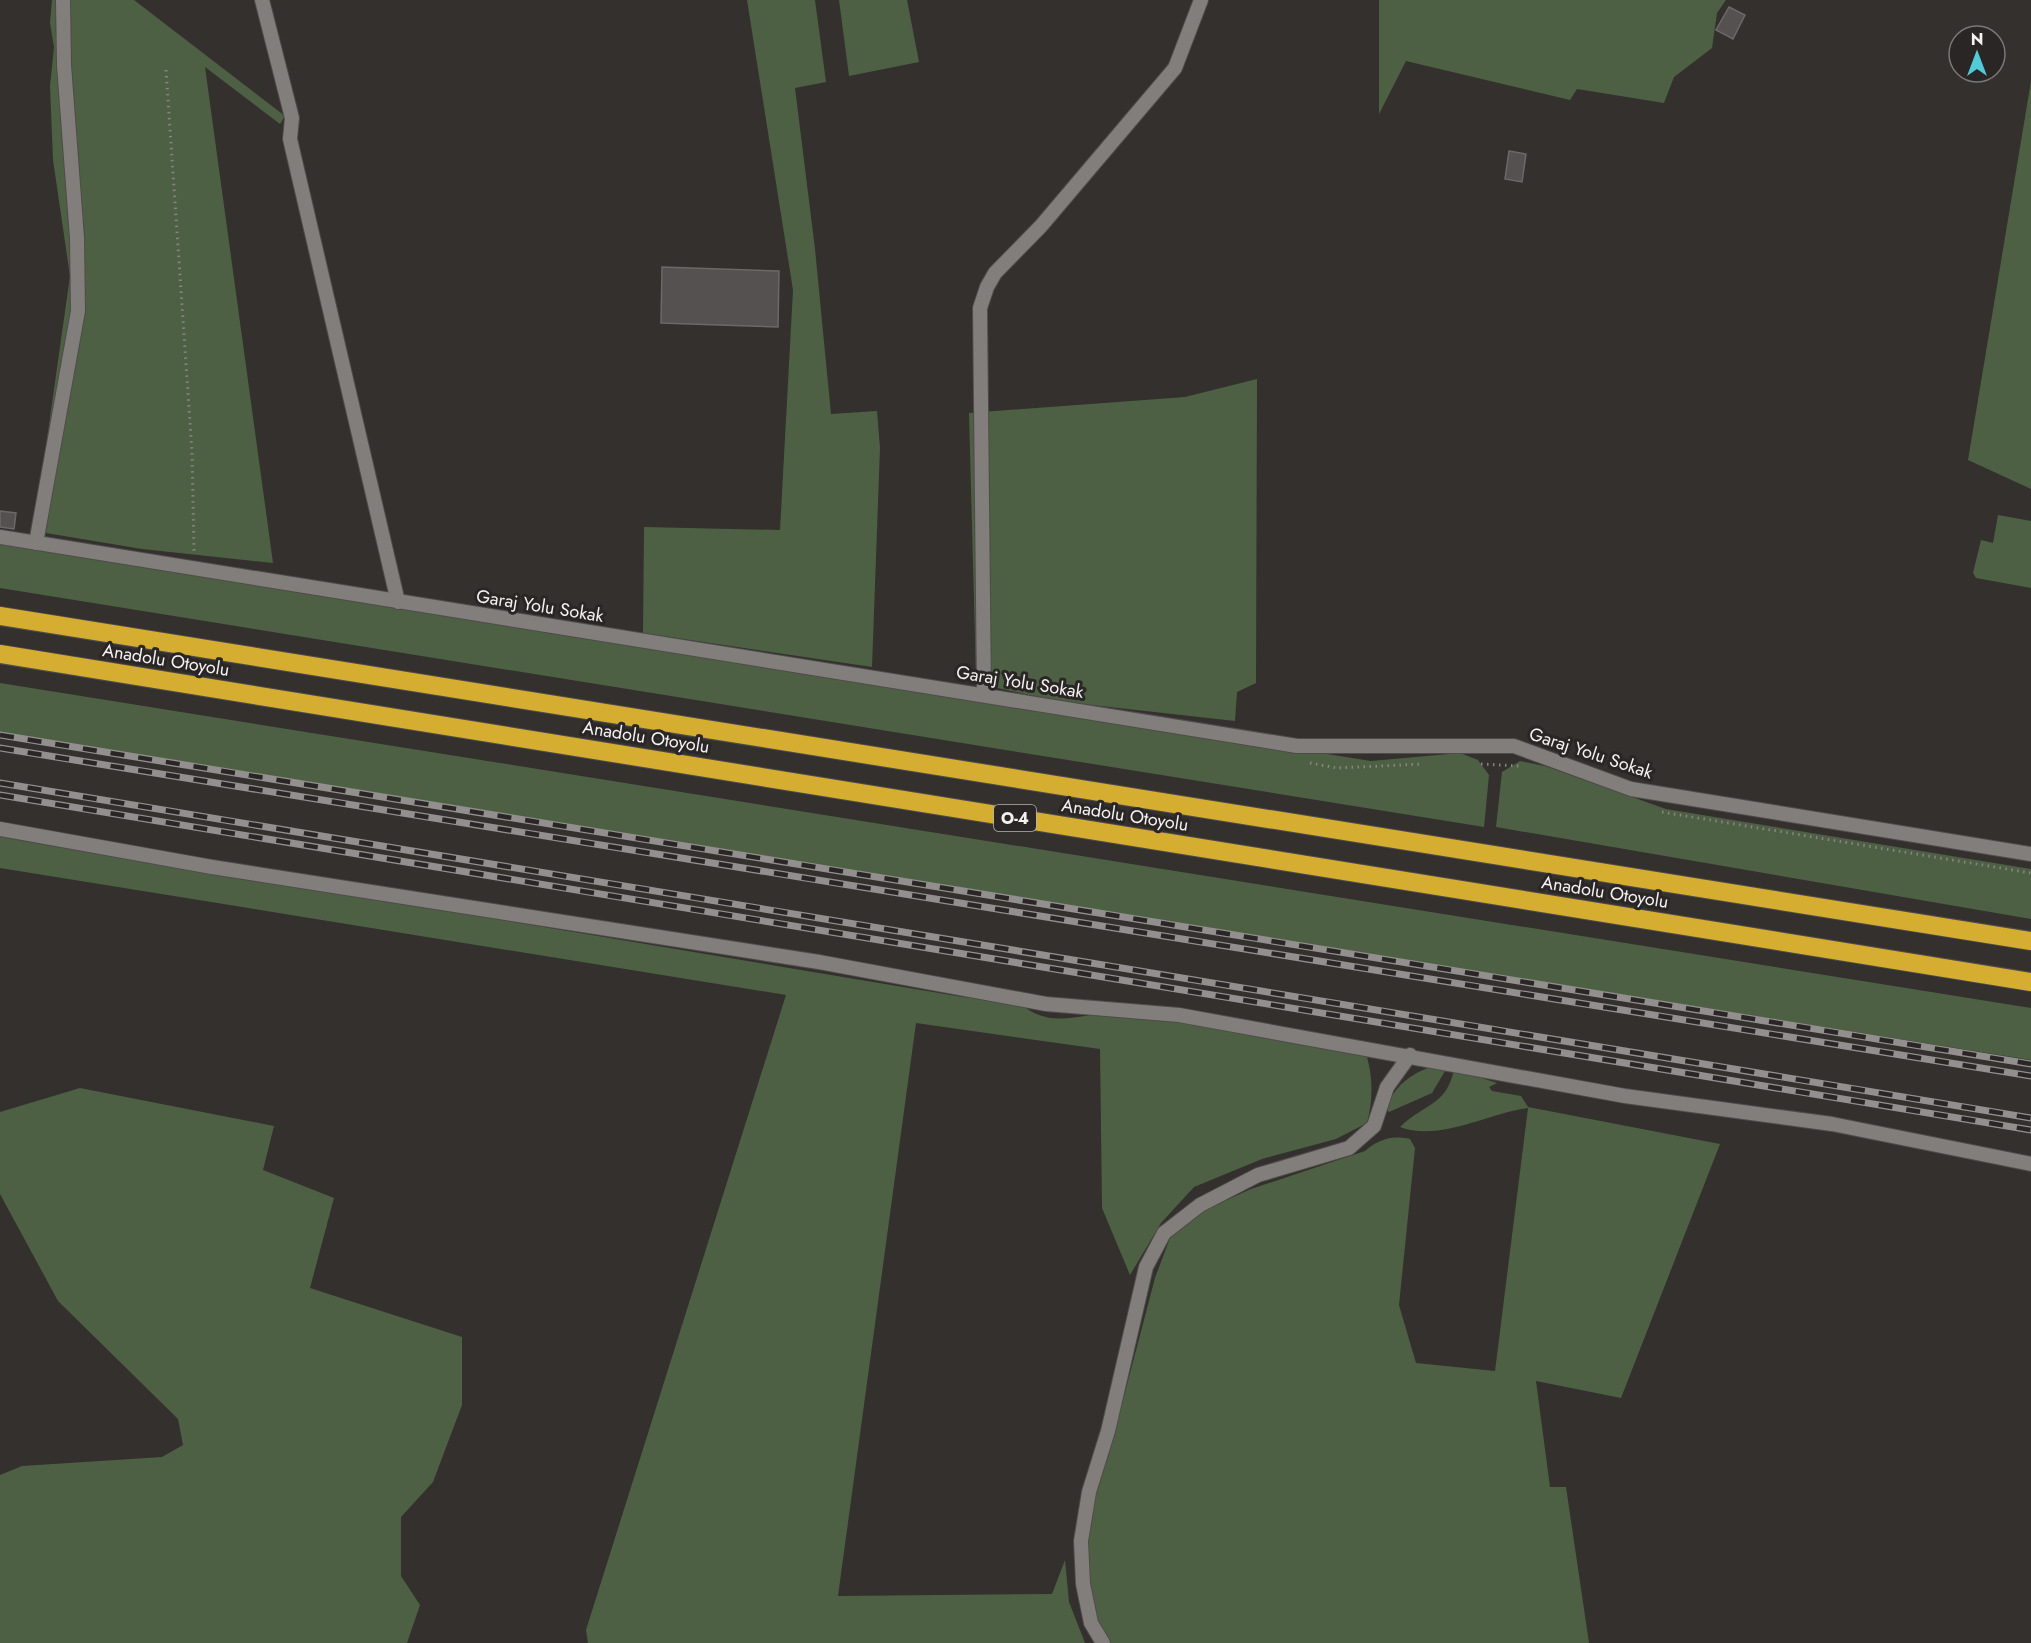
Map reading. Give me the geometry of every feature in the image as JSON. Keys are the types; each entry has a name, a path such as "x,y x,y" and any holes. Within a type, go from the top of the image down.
{"highway":[{"name":"Anadolu Otoyolu","path":"0,616 2031,940"},
{"name":"Anadolu Otoyolu","path":"0,654 2031,982"}],"street":[{"path":"36,543 78,311 63,0"},
{"path":"262,0 292,118 290,139 398,602"},
{"path":"984,694 980,308 987,287 995,273 1041,226 1175,68 1201,0"},
{"name":"Garaj Yolu Sokak","path":"0,537 1297,746 1514,746 1631,789 2031,854"},
{"path":"0,829 235,871 819,962 1046,1004 1179,1015 1625,1095 1832,1124 2031,1164"},
{"path":"1103,1643 1091,1623 1083,1584 1081,1541 1089,1492 1108,1431 1146,1267 1164,1233 1200,1205 1258,1175 1349,1148 1374,1125 1387,1087 1410,1055"}],"path":[{"path":"166,70 192,452 194,568"},
{"path":"1478,764 1512,766"}],"green space":[{"path":"52,0 134,0 285,116 280,124 205,67 273,563 142,549 34,531 70,276 53,160 50,86 54,47 50,23"},
{"path":"747,0 815,0 826,82 795,88 815,249 831,414 877,411 880,448 872,667 643,633 644,527 780,530 793,290"},
{"path":"839,0 907,0 919,62 849,76"},
{"path":"1379,0 1726,0 1717,13 1712,48 1674,77 1664,103 1577,89 1570,100 1406,61 1379,114"},
{"path":"2031,81 2031,489 1968,460"},
{"path":"1257,379 1256,683 1237,692 1235,721 1056,701 998,688 976,676 969,413 1185,397"},
{"path":"1998,515 2031,521 2031,588 1976,578 1973,573 1981,540 1993,543"},
{"path":"0,542 1371,761 1460,753 1478,760 1489,775 1484,827 0,588"},
{"path":"0,683 2031,1008 2031,1060 0,736"},
{"path":"1520,761 1545,766 1666,809 2031,869 2031,919 1496,827 1502,772"},
{"path":"0,836 963,997 1018,1001 1041,1016 1053,1018 1103,1013 1146,1014 1234,1026 1349,1047 1367,1057 1372,1090 1369,1114 1367,1123 1336,1139 1262,1159 1194,1187 1161,1223 1130,1275 1102,1208 1100,1049 916,1023 838,1596 1052,1594 1065,1560 1069,1602 1085,1643 588,1643 586,1630 786,995 0,868"},
{"path":"1433,1066 1441,1066 1445,1071 1432,1093 1389,1112 1386,1109 1398,1087 1410,1077"},
{"path":"1454,1069 1497,1083 1489,1087 1492,1091 1521,1096 1528,1107 1720,1144 1621,1398 1536,1381 1550,1487 1566,1487 1589,1643 1105,1643 1090,1598 1086,1552 1094,1497 1108,1457 1155,1278 1170,1238 1200,1212 1251,1189 1365,1151 1386,1139 1410,1139 1415,1148 1399,1305 1416,1363 1495,1371 1528,1108 1448,1129 1415,1131 1400,1127 1440,1098 1451,1081"},
{"path":"80,1088 274,1126 263,1170 334,1198 310,1288 462,1337 462,1405 433,1482 401,1517 401,1576 420,1605 407,1643 0,1643 0,1475 22,1466 162,1457 183,1445 178,1419 58,1301 0,1194 0,1112"}],"building":[{"path":"1729,7 1745,15 1733,39 1716,30"},
{"path":"1509,151 1526,154 1522,182 1505,179"},
{"path":"662,267 779,271 778,327 661,323"},
{"path":"0,511 16,513 14,529 0,527"}],"railway":[{"path":"0,735 2031,1064"},
{"path":"0,748 2031,1076"},
{"path":"0,783 2031,1118"},
{"path":"0,795 2031,1130"}]}
